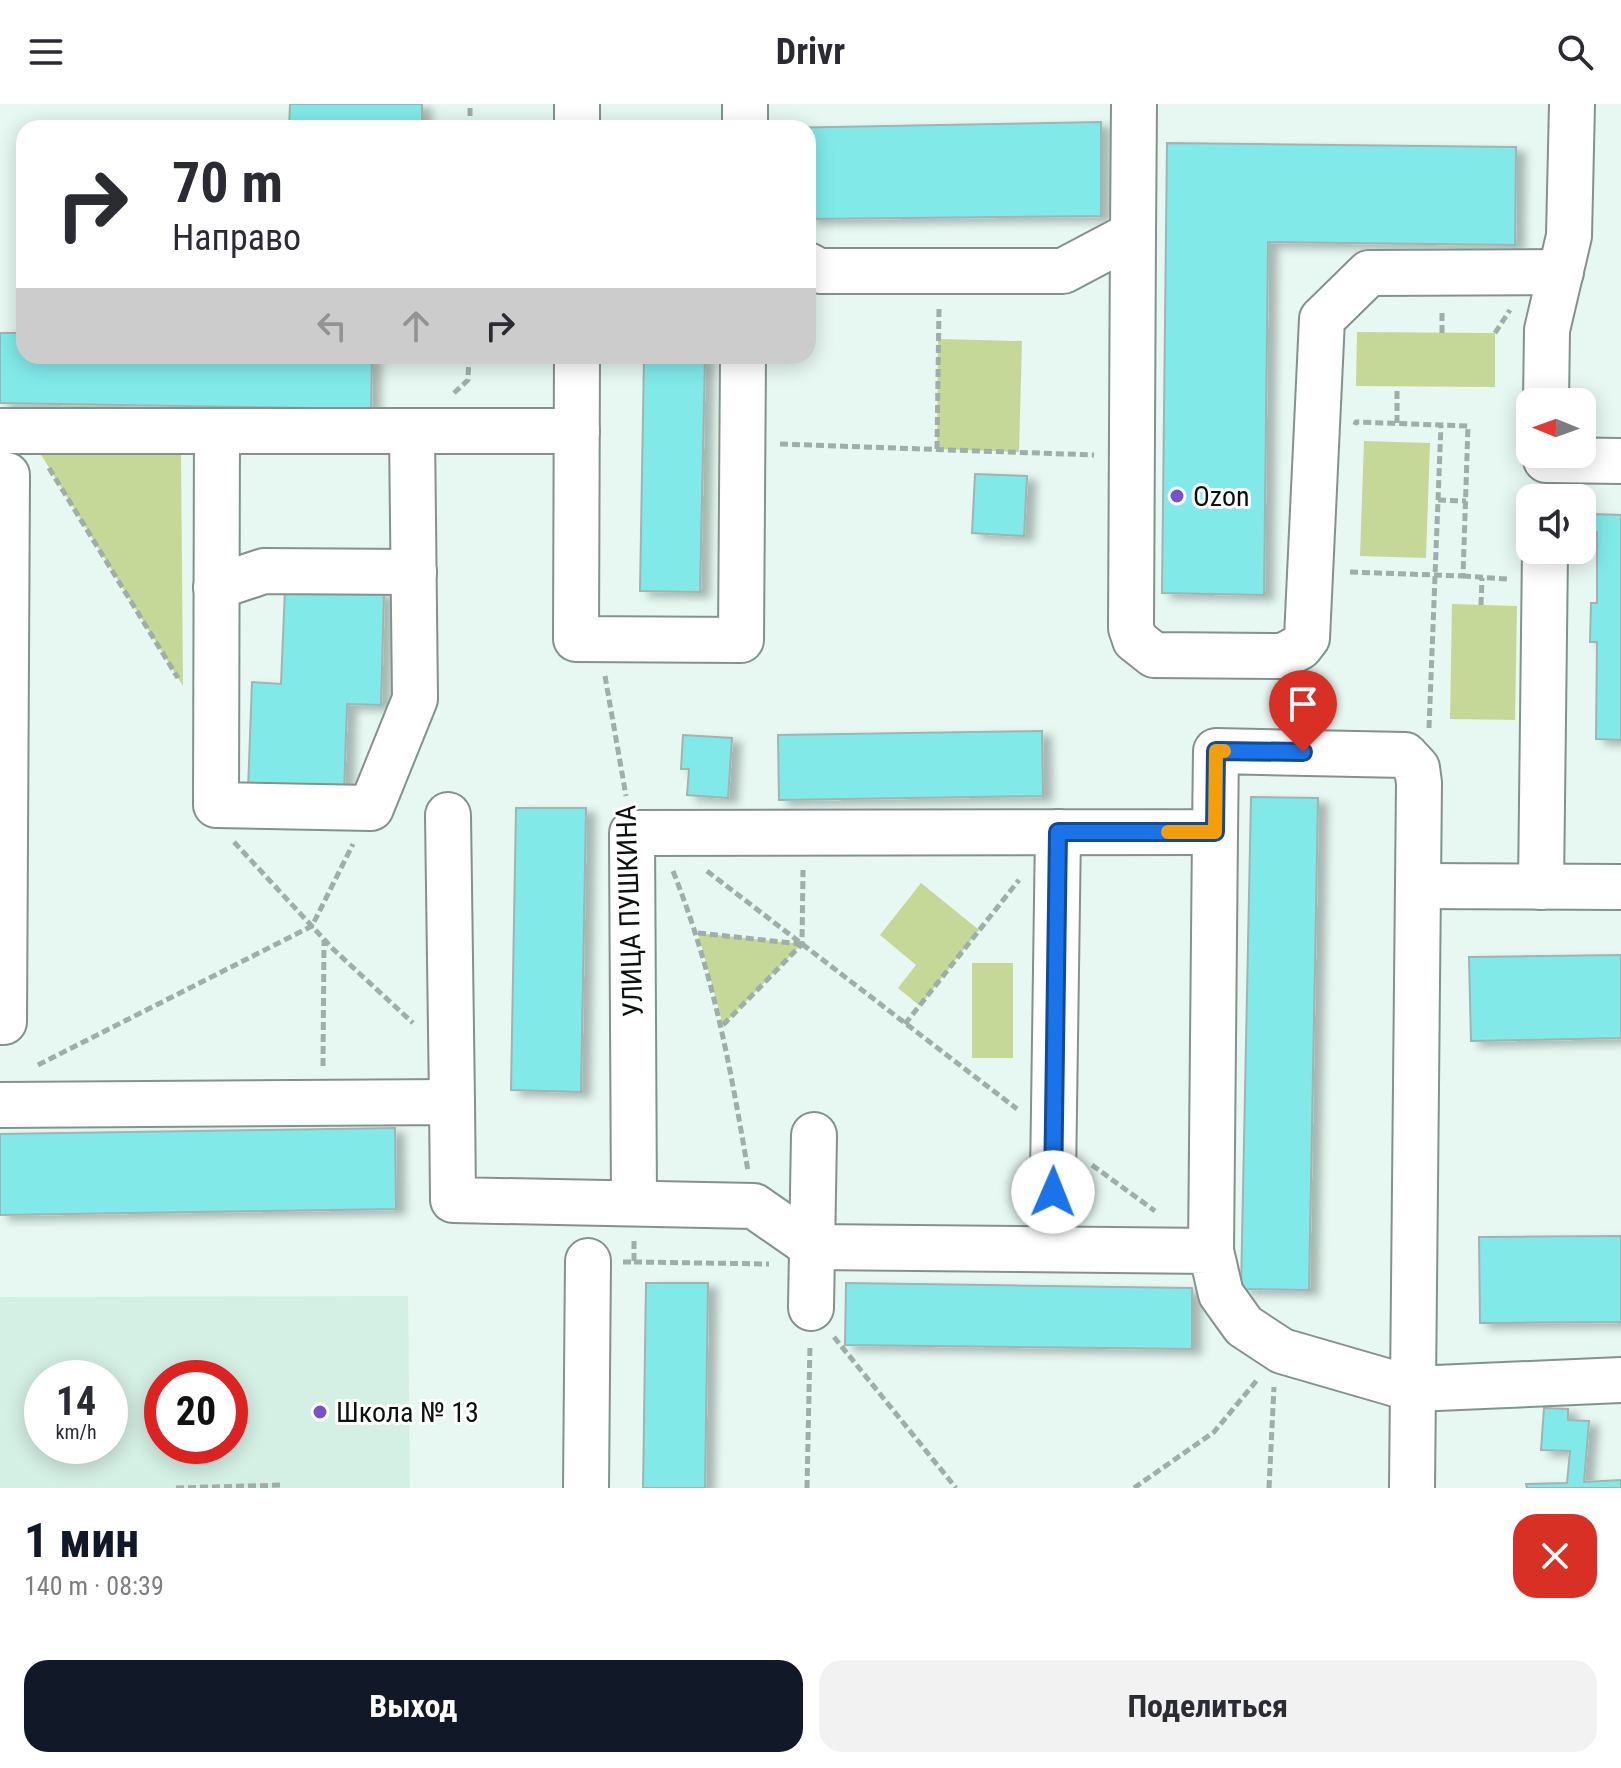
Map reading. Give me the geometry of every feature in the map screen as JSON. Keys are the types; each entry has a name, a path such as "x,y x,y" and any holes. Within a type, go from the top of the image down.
{"street":[{"path":"1134,104 1131,628 1135,640 1154,655 1292,653 1300,647 1309,629 1322,319 1369,273 1561,272"},
{"path":"1546,388 1547,330 1569,236 1572,104"},
{"path":"816,269 1063,271 1133,234"},
{"path":"577,364 576,639 741,640 743,364"},
{"path":"0,431 577,431"},
{"path":"217,431 216,805 371,808 415,699 412,431"},
{"path":"1546,471 1621,461"},
{"path":"0,475 7,475 7,490 4,1022 0,1022"},
{"path":"1541,887 1545,564"},
{"path":"216,587 264,571 414,572"},
{"path":"1412,1488 1413,1389 1419,886 1417,768 1405,755 1390,753 1216,751 1211,1251 1221,1294 1244,1326 1282,1351 1413,1389 1621,1380"},
{"path":"448,815 453,1200 754,1206 813,1247 1052,1247 1211,1251"},
{"path":"1052,1247 1058,832"},
{"path":"645,833 1215,832"},
{"name":"УЛИЦА ПУШКИНА","path":"634,1202 645,833"},
{"path":"1419,886 1621,887"},
{"path":"0,1105 452,1102"},
{"path":"811,1308 814,1135"},
{"path":"586,1488 588,1261"}],"path":[{"path":"937,449 940,271"},
{"path":"1397,387 1397,423"},
{"path":"1350,557 1350,572 1463,576 1468,426 1356,422 1355,437"},
{"path":"1419,783 1428,784 1441,425"},
{"path":"743,443 1132,456"},
{"path":"1438,500 1466,501"},
{"path":"1481,605 1482,577"},
{"name":"УЛИЦА ПУШКИНА","path":"598,639 645,833"},
{"path":"28,1070 312,926 371,808"},
{"path":"905,1024 1058,832"},
{"path":"645,833 698,933 723,1025 754,1206"},
{"path":"723,1025 802,944 804,833"},
{"path":"706,870 1053,1138 1163,1216"},
{"path":"698,933 802,944"},
{"path":"323,1103 324,939"},
{"path":"634,1262 787,1264 813,1247"},
{"path":"807,1488 811,1308"},
{"path":"811,1308 956,1488"},
{"path":"1134,1488 1214,1432 1282,1351"},
{"path":"1269,1488 1272,1395 1282,1351"},
{"path":"176,1488 283,1485"}],"shaded area":[{"name":"Школа № 13","path":"408,1296 410,1488 0,1488 0,1297"}],"green space":[{"path":"1357,332 1495,333 1495,387 1356,386"},
{"path":"938,339 1022,341 1019,452 937,449"},
{"path":"1364,441 1430,443 1426,558 1360,556"},
{"path":"40,453 181,453 183,686"},
{"path":"1452,604 1517,606 1515,720 1450,719"},
{"path":"921,883 979,930 920,1006 898,988 916,965 880,935"},
{"path":"698,933 802,944 723,1025"},
{"path":"972,963 1013,963 1013,1058 972,1058"}],"building":[{"path":"290,104 422,104 422,120 289,120"},
{"path":"1101,122 1101,216 816,219 816,127"},
{"path":"1167,143 1516,147 1515,245 1268,242 1264,595 1162,593"},
{"path":"0,333 16,333 16,364 372,364 371,409 0,403"},
{"path":"644,364 705,364 700,592 640,591"},
{"path":"975,474 1027,476 1024,536 972,533"},
{"path":"1596,514 1621,515 1621,740 1596,739 1597,642 1590,642 1591,603 1597,603"},
{"path":"285,589 384,592 381,705 347,704 344,794 248,790 252,682 281,684"},
{"path":"1042,731 1043,796 779,800 778,735"},
{"path":"683,735 732,738 728,798 687,795 689,769 681,769"},
{"path":"1251,797 1318,798 1309,1290 1241,1289"},
{"path":"516,808 586,808 581,1092 511,1090"},
{"path":"1621,955 1621,1038 1471,1041 1469,957"},
{"path":"395,1128 396,1209 0,1215 0,1134"},
{"path":"1621,1236 1621,1322 1480,1323 1479,1237"},
{"path":"646,1283 708,1283 705,1488 643,1488"},
{"path":"846,1283 1192,1288 1192,1349 845,1345"},
{"path":"1544,1408 1568,1409 1568,1420 1589,1421 1584,1482 1621,1480 1621,1488 1527,1488 1526,1484 1567,1483 1570,1451 1541,1450"}],"slow traffic":[{"path":"1168,832 1215,832 1216,751 1224,751"}],"place":[{"name":"Ozon","path":"1177,496"},
{"name":"Школа № 13","path":"320,1412"}],"route":[{"path":"1053,1192 1058,832 1215,832 1216,751 1303,752"}]}
